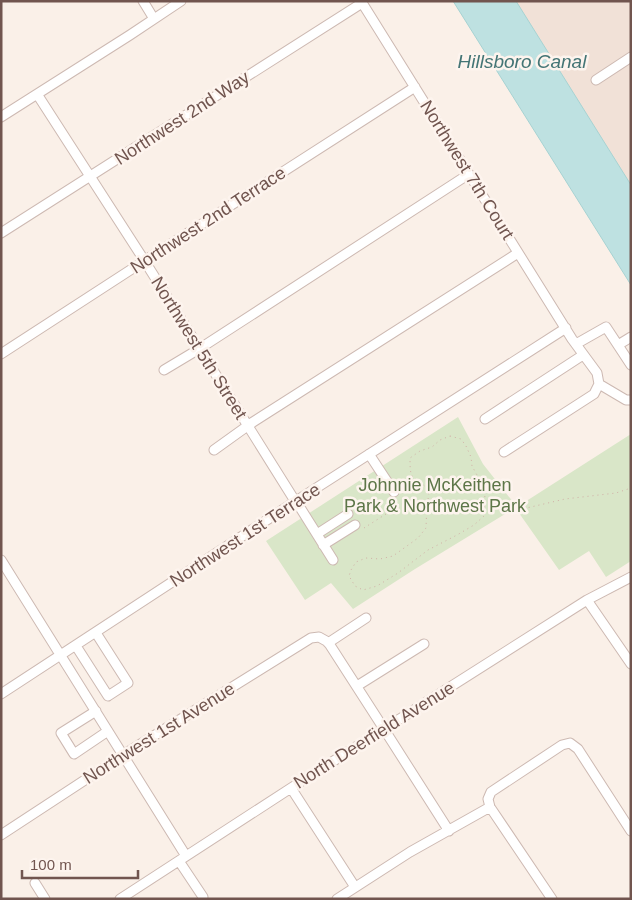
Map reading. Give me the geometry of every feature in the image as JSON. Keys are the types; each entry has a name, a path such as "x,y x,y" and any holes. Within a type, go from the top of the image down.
{"street":[{"path":"143,1 154,19"},
{"path":"1,117 181,1"},
{"name":"Northwest 7th Court","path":"362,2 518,253 574,341 597,373 599,384"},
{"name":"Northwest 2nd Way","path":"1,233 362,2"},
{"path":"596,80 631,57"},
{"name":"Northwest 2nd Terrace","path":"1,354 414,87"},
{"name":"Northwest 5th Street","path":"37,94 333,560"},
{"path":"164,370 469,174"},
{"path":"214,450 248,425 518,253"},
{"path":"574,341 606,327 631,365"},
{"name":"Northwest 1st Terrace","path":"1,694 295,501 566,328"},
{"path":"618,345 631,337"},
{"path":"485,419 583,354"},
{"path":"504,452 594,394 599,384 626,400 631,400"},
{"path":"369,454 394,492"},
{"path":"317,534 348,514"},
{"path":"323,545 357,528"},
{"path":"1,560 123,755 203,897"},
{"name":"North Deerfield Avenue","path":"120,899 384,728 587,600 631,577"},
{"path":"587,600 631,664"},
{"path":"366,618 328,643 449,831"},
{"path":"90,703 99,697 108,696 128,684 96,633"},
{"name":"Northwest 1st Avenue","path":"1,834 123,755 311,638 319,637 328,643"},
{"path":"357,686 424,644"},
{"path":"76,646 108,696"},
{"path":"96,711 61,733 74,754 108,731"},
{"path":"552,899 490,807 488,799 491,792 562,745 570,744 578,749 631,831"},
{"path":"291,788 355,887"},
{"path":"337,899 410,852 490,807"},
{"path":"35,882 46,899"}],"path":[{"path":"450,436 460,438 466,446 471,457 472,466 483,482 485,504 484,516 474,525 428,550 377,586 363,590 355,586 349,576 356,562 366,558 380,559 393,556 418,538 426,528 429,496 427,488 412,475 410,458 420,451 432,447 440,440 450,436"},
{"path":"357,528 408,500 416,499 449,506 465,507 485,504 508,506 518,510 565,499 616,493 631,488"}],"shaded area":[{"path":"516,1 631,1 631,185"}],"green space":[{"name":"Johnnie McKeithen Park & Northwest Park","path":"458,417 483,464 517,507 631,434 631,561 606,577 589,551 559,570 519,513 510,511 353,609 331,583 305,600 266,541"}],"water":[{"name":"Hillsboro Canal","path":"453,1 516,1 631,185 631,285"}]}
